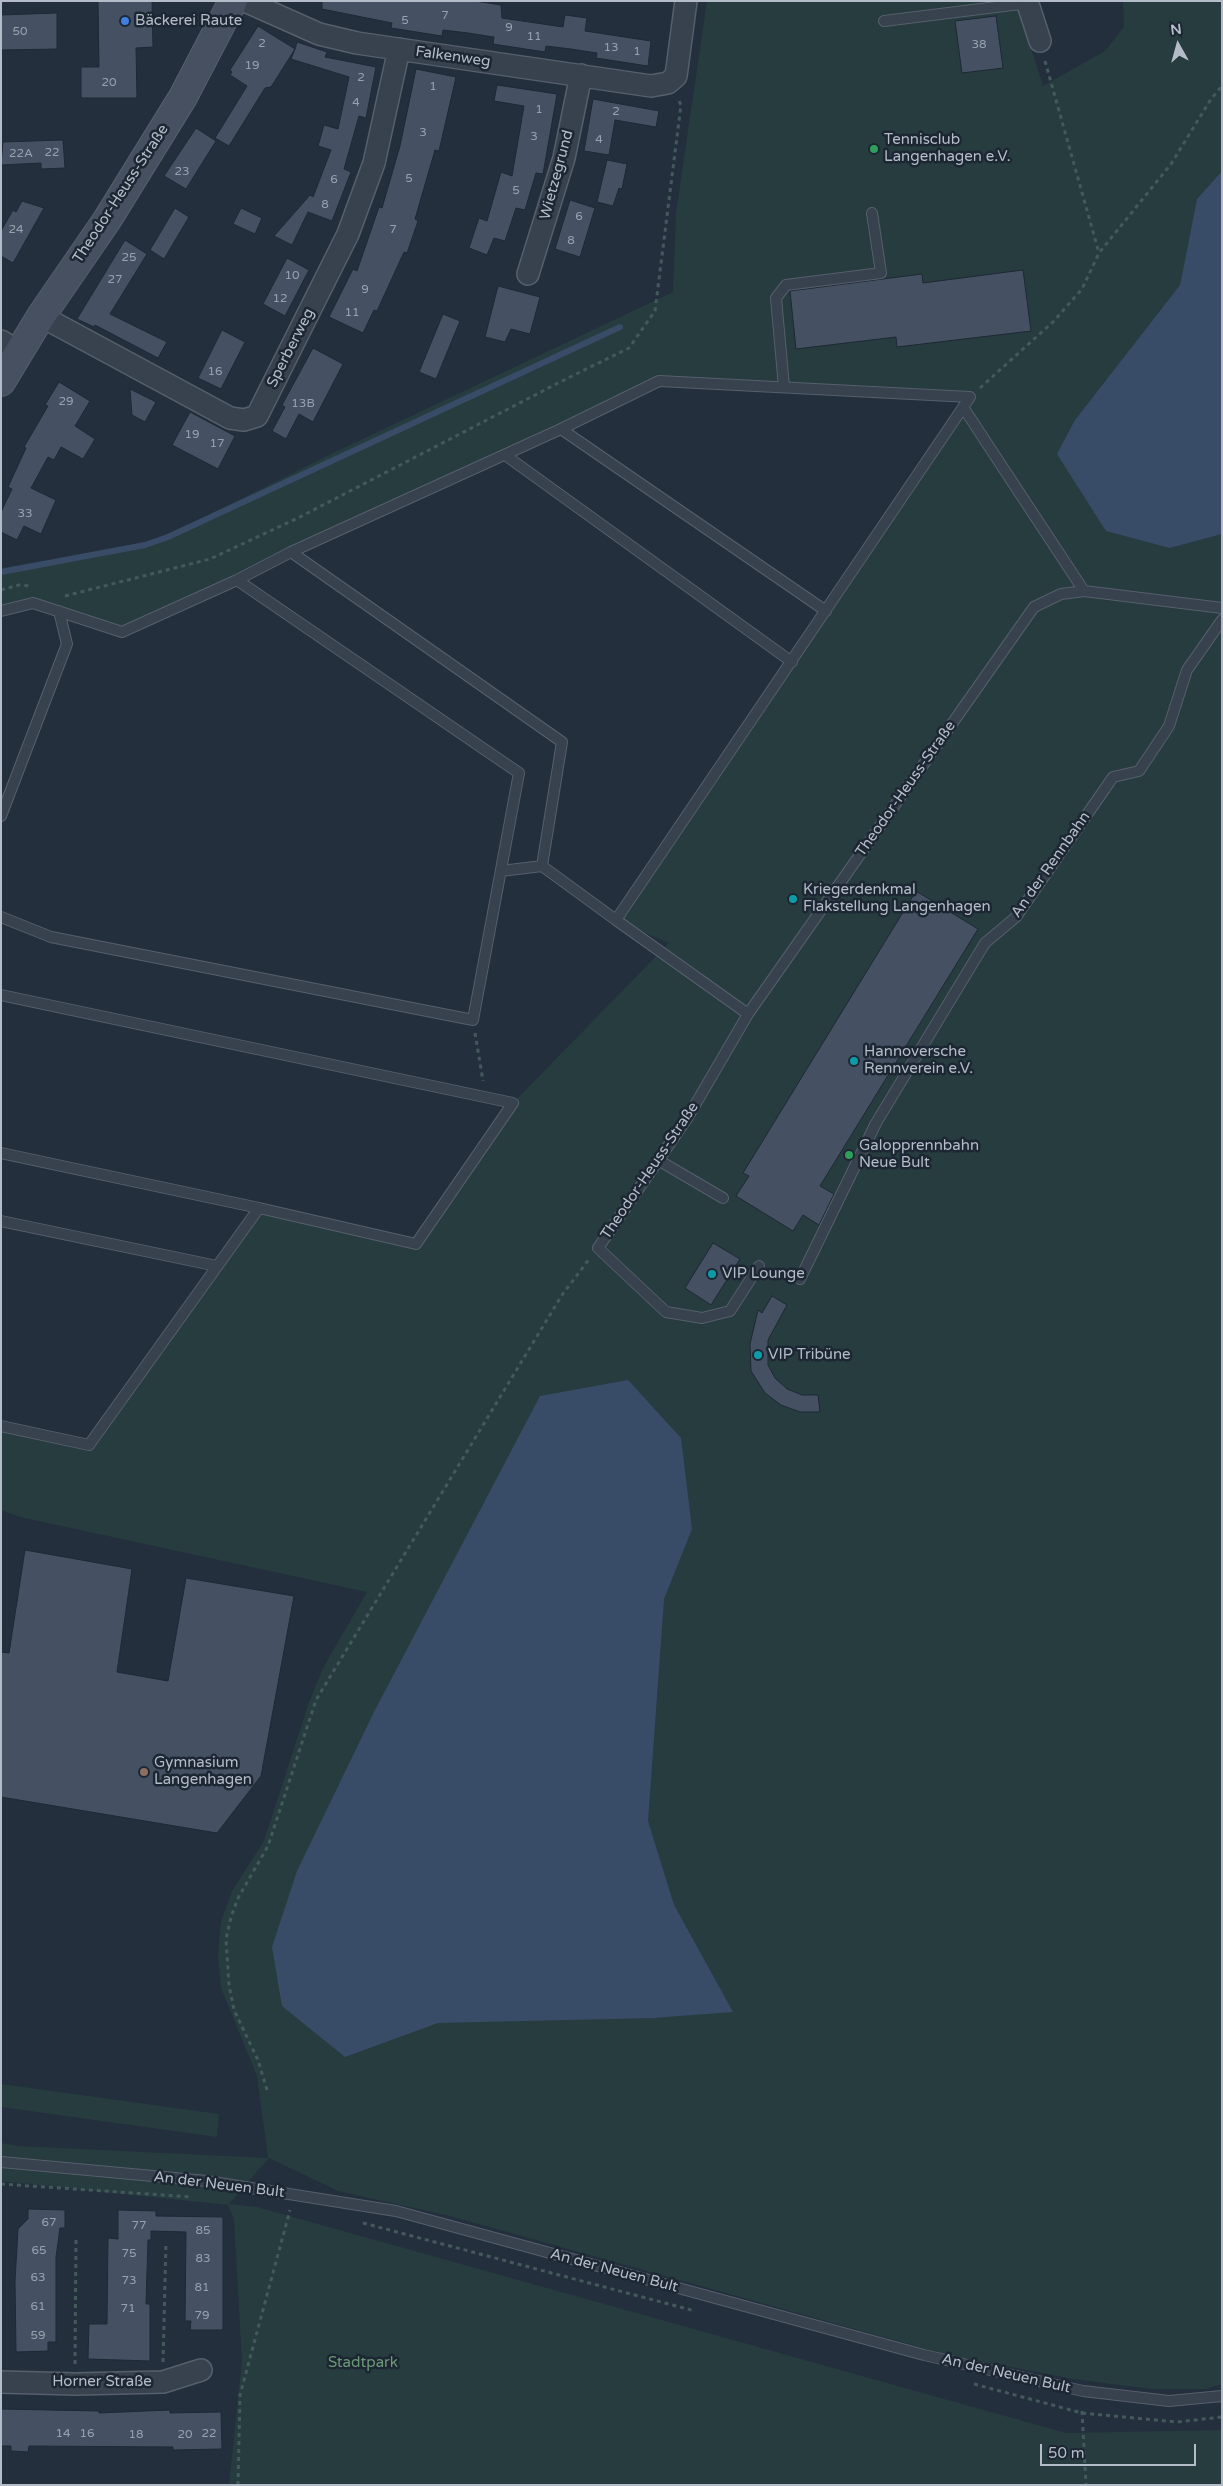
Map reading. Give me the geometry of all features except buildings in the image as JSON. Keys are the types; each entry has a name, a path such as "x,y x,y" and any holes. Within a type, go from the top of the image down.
{"street":[{"name":"Theodor-Heuss-Straße","path":"1,382 10,346 41,316 107,220 183,97 233,1"},
{"name":"Falkenweg","path":"245,1 319,34 399,49 651,86 668,83"},
{"path":"668,83 676,76 686,1"},
{"path":"1027,2 1040,41"},
{"name":"Sperberweg","path":"41,316 230,418 244,420 257,416 348,234 374,163 399,49"},
{"name":"Wietzegrund","path":"528,274 564,158 581,75"},
{"name":"Horner Straße","path":"1,2382 75,2384 163,2382 201,2370"}],"lane":[{"path":"884,21 1027,2"},
{"path":"784,387 776,298 786,284 881,273 872,213"},
{"path":"1,611 33,603 122,632 237,580 291,552 561,429 659,381 970,397 616,920"},
{"path":"964,407 1084,591"},
{"path":"561,429 826,611"},
{"path":"505,455 792,662"},
{"path":"291,552 562,742 542,866"},
{"path":"1,917 52,937 473,1020 519,773 237,580"},
{"name":"Theodor-Heuss-Straße","path":"759,1266 730,1311 702,1318 666,1312 598,1248 688,1116 748,1014 1034,607 1061,594 1084,591 1222,608"},
{"path":"1,816 67,644 59,611"},
{"name":"An der Rennbahn","path":"800,1279 876,1123 985,943 1016,917 1113,777 1139,771 1169,726 1187,670 1222,620"},
{"path":"501,872 542,866 748,1014"},
{"path":"1,995 513,1103 416,1244 259,1208 1,1153"},
{"path":"658,1160 723,1198"},
{"path":"1,1426 89,1445 259,1208"},
{"path":"1,1221 217,1266"},
{"name":"An der Neuen Bult","path":"1,2162 207,2181 396,2211 924,2355 1082,2391 1169,2401 1222,2396"}],"path":[{"path":"1040,41 1099,253"},
{"path":"61,597 210,559 306,514 562,380 629,348 655,311 681,104 668,83"},
{"path":"970,397 1054,321 1082,289 1099,253 1171,164 1211,99 1222,86"},
{"path":"1,590 19,586 40,587"},
{"path":"473,1020 486,1097"},
{"path":"267,2090 258,2060 234,2010 225,1962 226,1939 238,1898 268,1846 316,1700 562,1295 598,1248"},
{"path":"1,2184 197,2197"},
{"path":"238,2485 240,2395 291,2204"},
{"path":"359,2222 696,2311"},
{"path":"75,2384 76,2237"},
{"path":"163,2382 166,2242"},
{"path":"966,2382 1082,2413 1177,2422 1222,2417"},
{"path":"1082,2391 1086,2485"}],"green space":[{"name":"Galopprennbahn Neue Bult","path":"707,1 1016,1 1043,86 1105,51 1124,27 1123,1 1222,1 1222,171 1197,199 1180,285 1075,420 1170,548 1222,534 1222,2384 1206,2389 1151,2389 1073,2379 944,2354 450,2216 338,2191 269,2158 229,2204 257,2207 1066,2433 1222,2430 1222,2485 229,2485 242,2360 234,2220 228,2205 1,2181 1,2143 19,2146 268,2158 257,2076 221,1988 218,1955 221,1922 232,1891 264,1841 309,1702 323,1668 367,1592 20,1517 1,1510 1,1426 89,1445 259,1208 417,1243 513,1103 669,943 616,920 970,397 659,381 122,632 33,603 1,611 1,568 151,544 329,455 673,292 676,213"},
{"path":"1,2084 219,2114 217,2137 1,2107"}],"water":[{"path":"1222,171 1222,534 1170,548 1106,531 1057,454 1075,420 1180,285 1197,199"},
{"path":"628,1380 681,1438 692,1529 664,1599 648,1821 674,1905 733,2012 653,2018 438,2023 345,2057 282,2006 272,1947 297,1871 374,1712 540,1396"}],"waterway":[{"path":"1,572 145,545 168,537 620,327"}],"place":[{"name":"Bäckerei Raute","path":"125,21"},
{"name":"Tennisclub Langenhagen e.V.","path":"874,149"},
{"name":"Kriegerdenkmal Flakstellung Langenhagen","path":"793,899"},
{"name":"Hannoversche Rennverein e.V.","path":"854,1061"},
{"name":"Galopprennbahn Neue Bult","path":"849,1155"},
{"name":"VIP Lounge","path":"712,1274"},
{"name":"VIP Tribüne","path":"758,1355"},
{"name":"Gymnasium Langenhagen","path":"144,1772"}],"park label":[{"name":"Stadtpark","path":"363,2363"}]}
